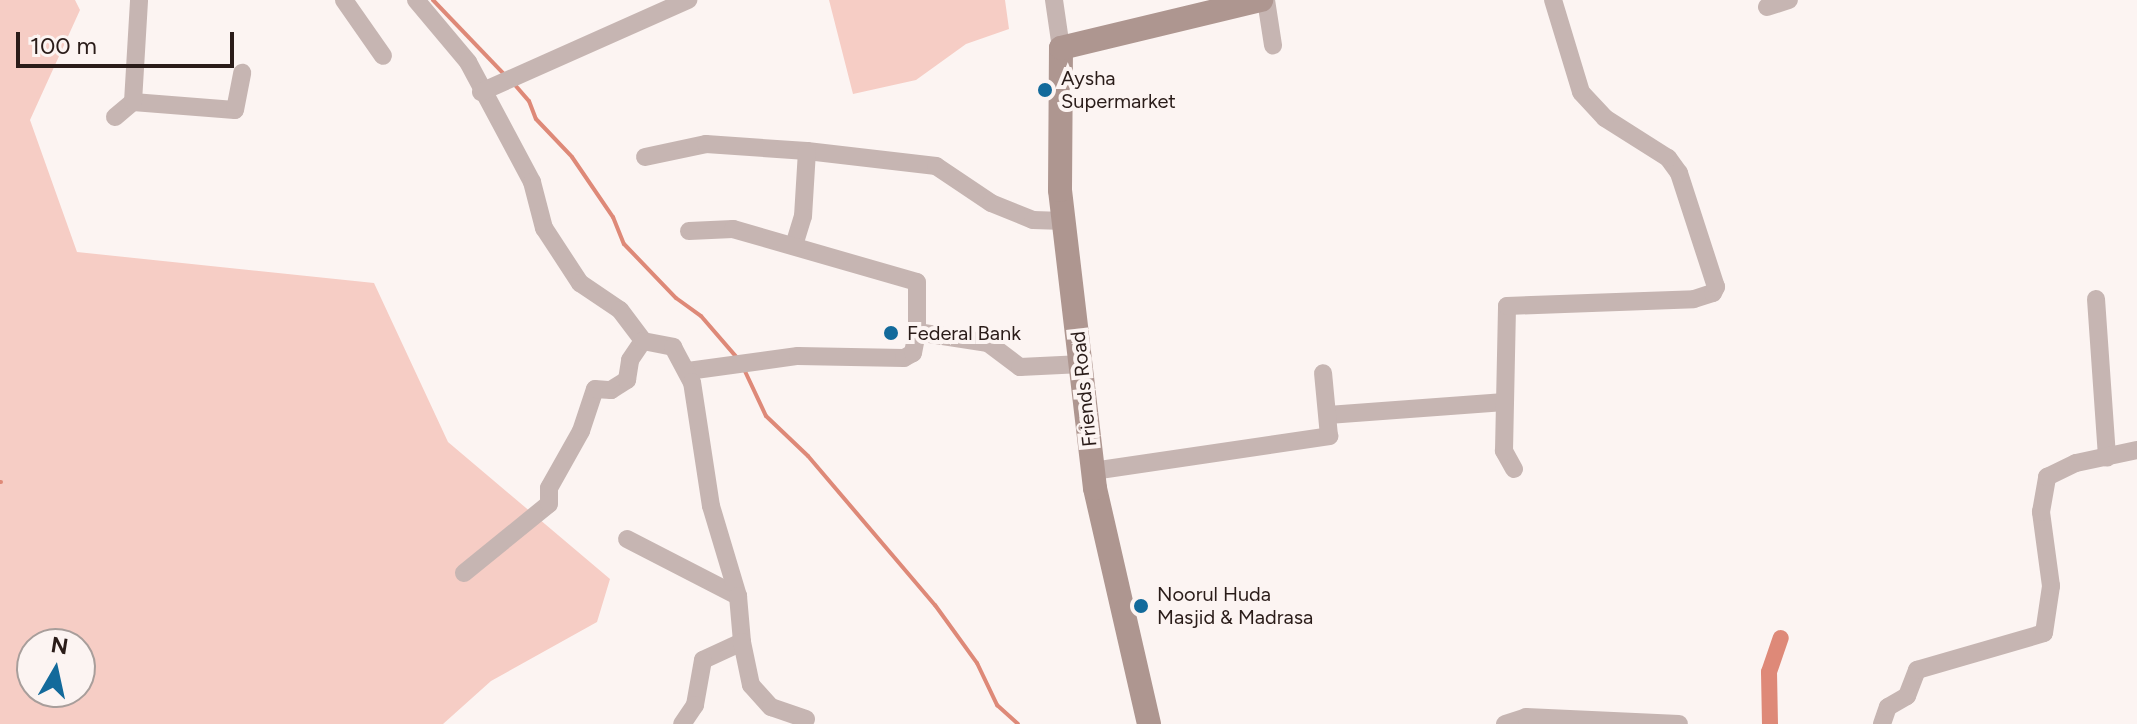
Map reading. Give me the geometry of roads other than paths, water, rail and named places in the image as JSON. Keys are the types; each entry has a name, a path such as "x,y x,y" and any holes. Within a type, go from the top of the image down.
{"main road":[{"path":"1061,48 1264,0"},
{"name":"Friends Road","path":"1061,48 1064,221 1093,471 1149,724"}],"street":[{"path":"133,102 139,0"},
{"path":"344,0 383,56"},
{"path":"416,0 468,62 481,92 532,182 544,228 580,283 620,310 643,341 673,347 688,371 704,440 711,506 738,596 742,642 751,685 771,707 806,719"},
{"path":"481,92 688,0"},
{"path":"1054,0 1061,48"},
{"path":"1264,0 1273,45"},
{"path":"1514,469 1504,451 1507,306 1694,299 1713,293 1716,287 1679,173 1668,158 1605,118 1581,92 1553,0"},
{"path":"1767,7 1789,0"},
{"path":"115,117 133,102 235,110 242,73"},
{"path":"645,157 706,144 807,151 936,166 991,203 1033,220 1064,221"},
{"path":"794,245 803,216 807,151"},
{"path":"688,371 798,356 904,358 913,353 917,332 917,282 733,229 689,231"},
{"path":"2096,299 2107,458"},
{"path":"917,332 988,343 1020,367 1082,364"},
{"path":"464,573 549,504 549,488 581,431 595,389 611,390 627,380 630,360 643,341"},
{"path":"1093,471 1329,436 1323,373"},
{"path":"1328,415 1505,402"},
{"path":"1882,724 1892,704 1907,696 1917,670 2048,629 2051,586 2041,512 2043,484 2054,472 2137,450"},
{"path":"627,539 738,596"},
{"path":"682,724 695,705 703,660 742,642"},
{"path":"1505,724 1516,717 1544,717 1679,724"}],"waterway":[{"path":"433,0 506,76"},
{"path":"515,85 529,101 536,119 572,157 613,217 624,244 676,298 701,316 739,360"},
{"path":"743,367 766,416 808,456 935,605 977,663 997,705 1018,724"},
{"path":"1770,724 1769,672 1781,638"}],"place":[{"name":"Aysha Supermarket","path":"1045,90"},
{"name":"Federal Bank","path":"891,333"},
{"name":"Noorul Huda Masjid & Madrasa","path":"1141,606"}]}
